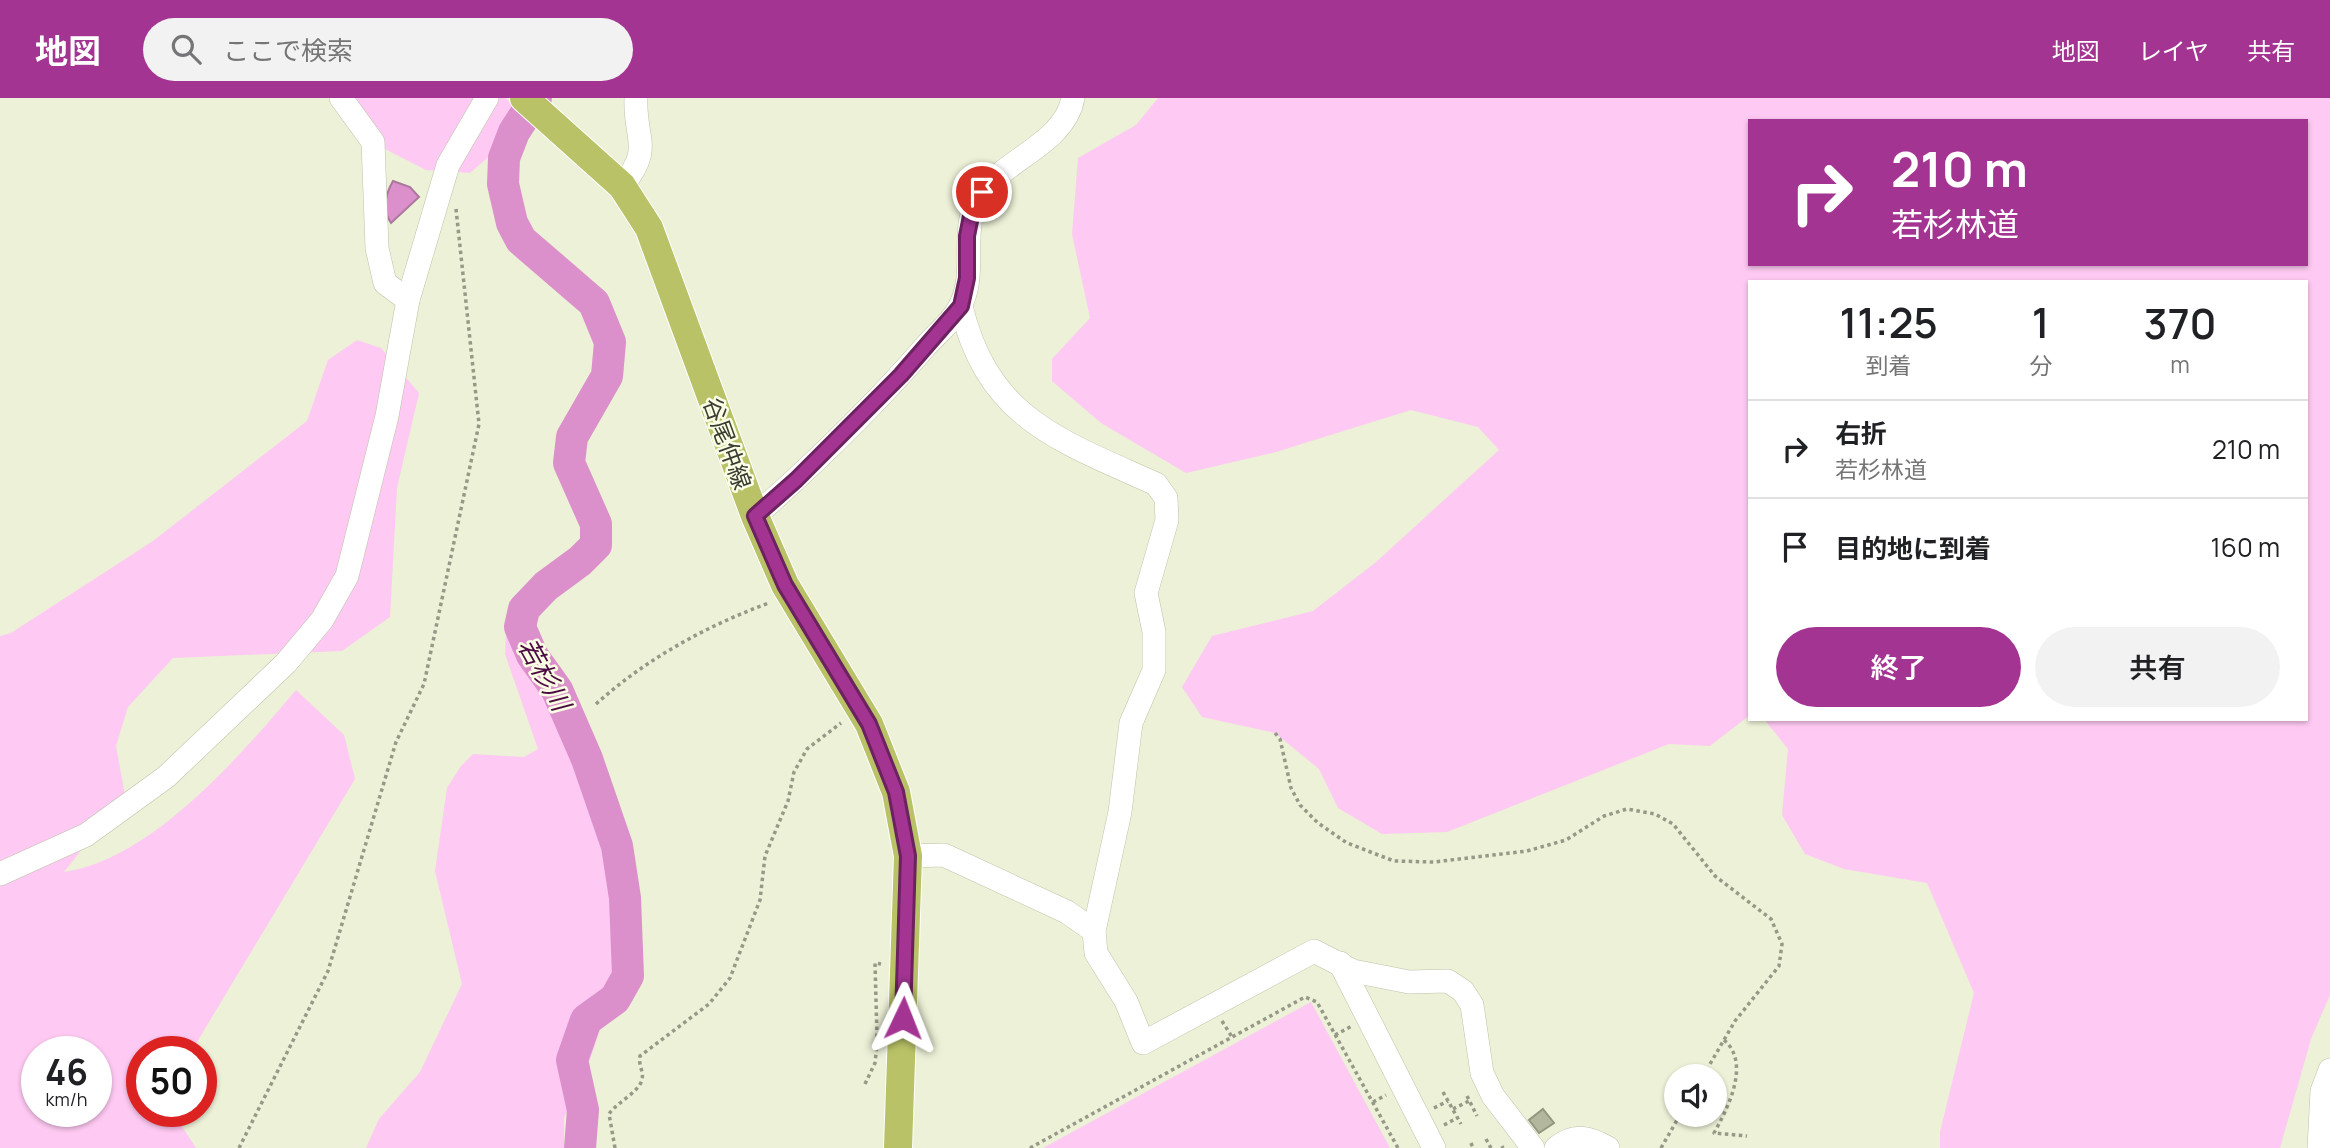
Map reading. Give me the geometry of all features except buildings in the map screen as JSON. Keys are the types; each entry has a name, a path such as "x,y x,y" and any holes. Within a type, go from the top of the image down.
{"main road":[{"name":"谷尾仲線","path":"524,98 622,186 649,228 755,516 792,597 861,710 896,792 908,856 898,1148"}],"street":[{"path":"341,98 373,142 377,248 384,283 408,300"},
{"path":"0,874 86,835 166,778 286,663 322,620 346,576 387,416 408,300 446,174 487,98"},
{"path":"622,186 636,168 642,149 636,98"},
{"path":"1073,98 1072,105 1055,130 982,192 971,216 967,236 967,278 961,306 968,336 981,364 995,387 1024,417 1156,484 1166,498 1167,520 1146,593 1154,632 1154,670 1131,723 1120,813 1094,931 1096,953 1126,1001 1143,1044 1314,951 1353,971 1409,982 1448,981 1463,991 1472,1005 1482,1073 1493,1096 1533,1148"},
{"path":"755,516 796,480 901,375 961,306"},
{"path":"908,856 944,855 1067,912 1094,931"},
{"path":"1340,963 1434,1148"},
{"path":"2319,1148 2322,1091 2330,1070"},
{"path":"1556,1148 1574,1138 1591,1138 1608,1148"}],"path":[{"path":"239,1148 328,971 396,742 424,684 477,439 479,424 454,190 446,174"},
{"path":"596,704 676,645 734,616 792,597"},
{"path":"615,1148 609,1114 615,1104 639,1087 642,1074 640,1056 720,994 734,970 760,900 765,856 788,802 798,764 819,738 861,710"},
{"path":"1275,733 1280,739 1291,788 1300,805 1347,843 1394,861 1434,862 1527,851 1566,840 1604,816 1627,808 1667,819 1715,876 1771,919 1780,935 1783,952 1779,966 1744,1008 1710,1064"},
{"path":"865,1084 875,1063 878,1042 875,963 904,966"},
{"path":"1030,1148 1305,998 1317,1002 1398,1148"},
{"path":"1724,1040 1731,1046 1736,1060 1735,1080 1727,1111 1714,1133 1747,1136"},
{"path":"1443,1092 1461,1124"},
{"path":"1453,1110 1468,1098 1477,1116"},
{"path":"1434,1108 1448,1101"},
{"path":"1444,1125 1458,1118"},
{"path":"1661,1148 1673,1127"},
{"path":"1486,1139 1491,1148"}],"shaded area":[{"path":"353,98 506,98 512,105 492,154 470,173 426,170 383,148"},
{"path":"1158,98 2330,98 2330,995 2311,1039 2280,1148 1940,1148 1940,1132 1974,993 1927,883 1844,869 1805,854 1782,815 1788,749 1766,721 2308,721 2308,280 1748,280 1748,717 1710,746 1669,744 1447,832 1382,834 1338,808 1319,769 1275,733 1202,717 1182,687 1212,636 1313,611 1376,562 1499,450 1478,427 1411,410 1276,452 1186,473 1101,423 1052,381 1052,359 1090,318 1072,234 1078,158 1136,125"},
{"path":"393,181 410,187 419,197 391,223 386,213 386,202"},
{"path":"357,340 381,348 419,393 397,488 390,617 342,651 173,658 128,707 116,746 125,795 64,872 97,863 129,848 161,826 221,773 296,690 344,735 355,779 201,1036 126,1036 126,1127 182,1127 196,1148 0,1148 0,636 11,633 153,541 307,421 328,360"},
{"path":"506,633 557,668 625,840 625,1007 600,1030 587,1068 564,1118 564,1148 366,1148 379,1119 420,1072 462,984 435,871 447,788 461,766 473,754 524,757 538,749 505,654"},
{"path":"1311,1002 1390,1148 1043,1148"}],"waterway":[{"name":"若杉川","path":"536,98 514,132 504,158 503,184 512,223 521,240 594,303 610,342 607,376 572,437 569,463 596,524 596,545 580,561 546,586 524,609 520,627 532,655 557,690 587,759 617,846 625,898 628,976 615,999 586,1020 572,1060 583,1110 580,1148"}],"route":[{"path":"903,1018 908,856 896,792 869,724 785,585 755,516 796,480 901,375 961,306 967,278 967,236 971,216 982,192"}]}
